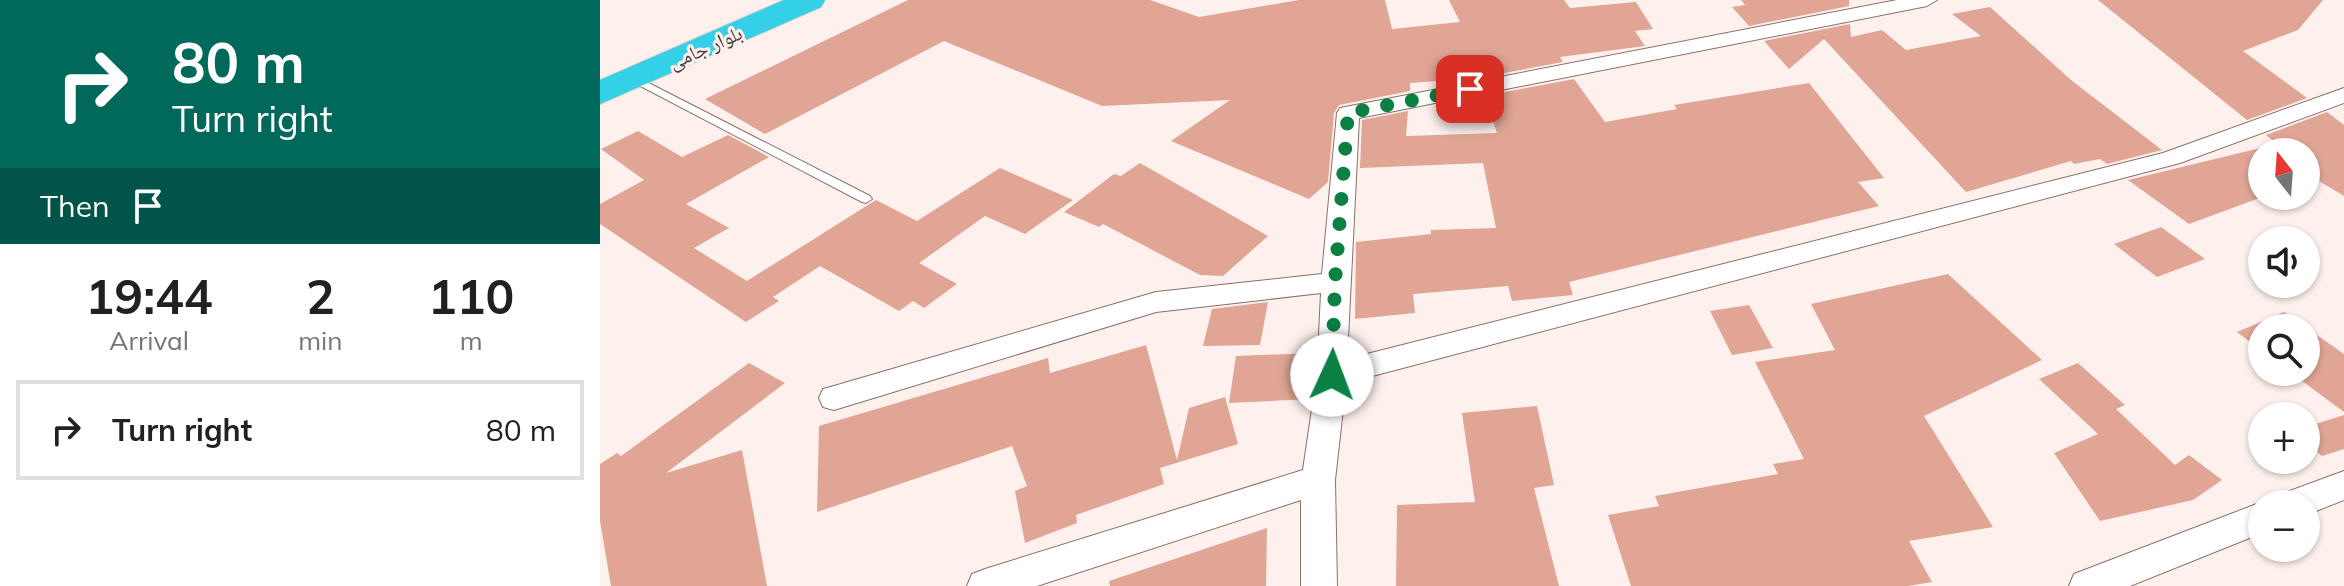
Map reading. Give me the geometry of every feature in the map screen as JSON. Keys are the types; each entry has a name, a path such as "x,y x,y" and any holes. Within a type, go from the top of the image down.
{"highway":[{"name":"بلوار جامی","path":"600,63 746,0"},
{"name":"بلوار جامی","path":"600,93 810,0"}],"street":[{"path":"1319,586 1318,480 1332,375 1335,282 1348,113 1927,0"},
{"path":"1332,375 2171,158 2344,95"},
{"path":"834,398 1156,302 1335,282"},
{"path":"985,586 1318,480"},
{"path":"2320,494 2344,485"},
{"path":"2087,586 2248,523"}],"lane":[{"path":"633,78 866,199"}],"building":[{"path":"908,0 1150,0 1199,17 1299,0 1385,0 1392,29 1460,22 1449,0 1564,0 1570,8 1636,2 1653,29 1635,31 1645,46 1560,57 1563,62 1478,78 1410,83 1410,91 1339,105 1334,113 1328,182 1309,199 1171,141 1230,100 1102,106 944,41 765,134 705,99"},
{"path":"1741,0 1849,0 1849,6 1749,26 1732,7 1745,5"},
{"path":"2098,0 2323,0 2298,30 2243,51 2307,98 2247,120"},
{"path":"1990,7 2071,80 2162,150 2107,164 2100,159 2074,164 2071,161 1966,192 1824,39 1789,69 1764,41 1850,24 1851,37 1882,30 1906,50 1981,36 1952,14"},
{"path":"1574,79 1605,122 1677,109 1674,105 1809,83 1884,178 1858,182 1879,206 1569,282 1573,295 1512,301 1508,286 1413,294 1415,313 1355,319 1356,242 1431,234 1431,230 1496,228 1483,163 1360,168 1362,120 1408,111 1406,136 1497,133 1484,96"},
{"path":"2327,112 2344,125 2344,196 2320,182 2320,138 2270,138 2266,135"},
{"path":"638,131 682,157 728,135 769,157 686,204 729,228 694,248 747,281 876,200 917,221 1000,168 1073,200 1025,234 985,216 919,263 957,284 924,308 913,301 899,311 820,266 773,297 779,301 746,322 600,224 600,204 644,180 601,149"},
{"path":"2248,151 2248,202 2189,224 2128,180"},
{"path":"1140,163 1268,236 1223,276 1200,275 1103,224 1099,227 1064,212 1114,174 1121,176"},
{"path":"2161,227 2205,259 2157,277 2114,244"},
{"path":"1948,274 2042,360 1924,416 1993,527 1909,541 1932,582 1908,586 1631,586 1608,515 1659,506 1655,496 1778,474 1773,464 1804,459 1755,362 1835,350 1811,304"},
{"path":"1268,302 1260,345 1203,346 1212,309"},
{"path":"1749,305 1773,348 1732,355 1710,311"},
{"path":"2248,327 2248,340 2237,332"},
{"path":"2320,337 2344,354 2344,412 2309,386 2320,386"},
{"path":"1146,345 1177,460 1189,408 1225,397 1238,444 1160,468 1164,484 1076,515 1077,523 1025,543 1015,491 1027,486 1012,446 817,512 819,426 1048,358 1050,373"},
{"path":"1313,353 1310,399 1229,403 1236,356"},
{"path":"749,363 785,383 666,473 742,450 767,586 611,586 600,521 600,464 617,453 621,456"},
{"path":"2078,363 2125,405 2116,409 2175,465 2189,455 2222,480 2193,500 2100,521 2054,453 2098,434 2039,379"},
{"path":"1537,406 1554,485 1534,488 1559,586 1396,586 1397,505 1475,502 1462,413"},
{"path":"2344,415 2344,449 2320,454 2320,423"},
{"path":"1267,528 1266,586 1110,586 1109,581"}],"route":[{"path":"1332,375 1335,282 1348,113 1470,89"}]}
